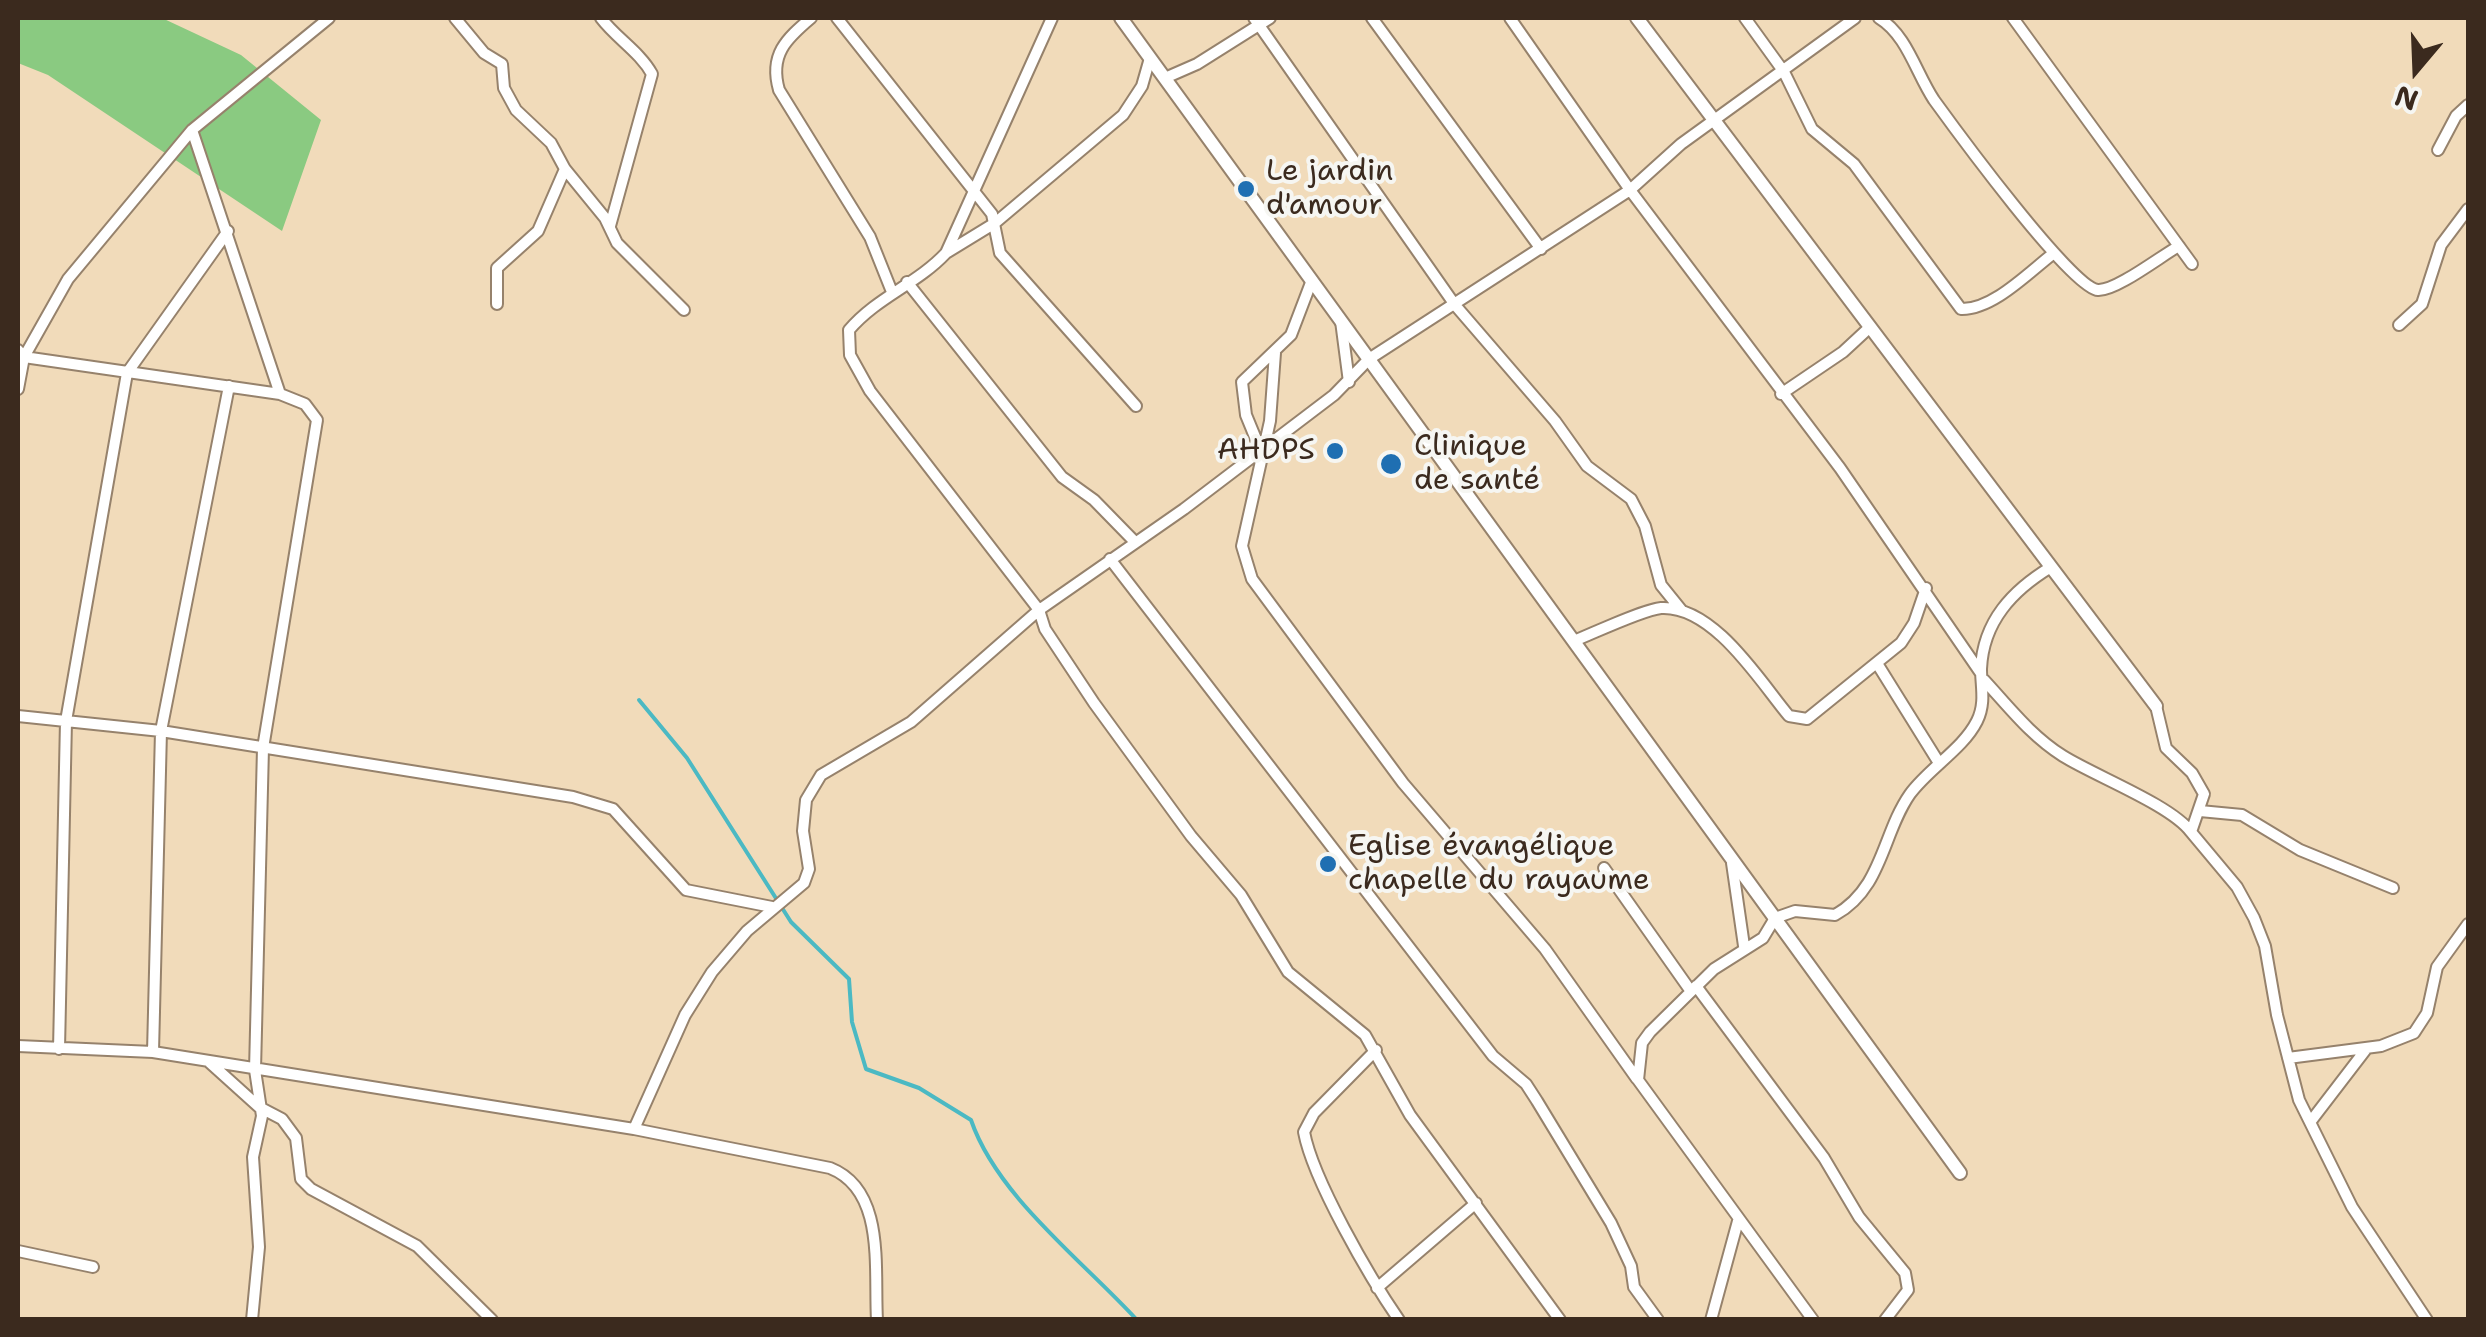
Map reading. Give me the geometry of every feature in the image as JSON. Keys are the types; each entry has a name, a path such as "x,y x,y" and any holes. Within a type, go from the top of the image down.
{"street":[{"path":"18,389 21,354 68,279 192,130 329,18"},
{"path":"455,18 484,53 502,64 506,95 544,135 610,227 617,243 684,310"},
{"path":"602,18 652,74 610,227"},
{"path":"811,18 786,40 777,55 774,72 779,90 870,237 892,292"},
{"path":"836,18 974,188 995,224 1000,253 1136,406"},
{"path":"946,253 1052,18"},
{"path":"1121,18 1960,1173"},
{"path":"1372,18 1540,249"},
{"path":"1510,18 1630,190 1926,588 1982,676 2035,737 2125,792 2152,802 2191,832 2237,887 2260,931 2288,1058 2311,1121 2352,1208 2427,1320"},
{"path":"1637,18 2156,706 2166,748 2200,785 2200,812 2191,832"},
{"path":"1744,18 1784,72 1812,129 1854,164 1961,309 1974,309 1992,299 2054,252"},
{"path":"634,1128 685,1015 712,972 772,907 804,882 809,869 803,831 810,786 844,759 912,722 1039,610 1349,382 1369,359 1630,190 1714,120 1855,18"},
{"path":"1879,18 1894,30 1932,97 2084,287 2106,290 2178,246"},
{"path":"2013,18 2192,264"},
{"path":"1165,78 1197,64 1261,20 1454,305 1587,466 1631,499 1645,526 1661,585 1682,612 1739,651 1795,719 1807,718 1842,687 1878,665 1909,632 1926,588"},
{"path":"1150,58 1142,86 1123,115 995,224 946,253 926,274 868,308 849,330 850,355 870,391 1039,610 1045,629 1094,703 1191,836 1241,894 1288,972 1355,1024 1376,1050 1410,1115 1560,1320"},
{"path":"2438,150 2456,116 2468,105"},
{"path":"192,130 280,394"},
{"path":"497,304 497,268 538,231 566,170"},
{"path":"2399,325 2422,304 2441,245 2468,210"},
{"path":"59,1049 66,721 127,373 228,231"},
{"path":"1262,447 1240,392 1251,372 1275,353 1298,325 1312,280"},
{"path":"907,282 1062,477 1094,500 1135,542"},
{"path":"1340,320 1349,382"},
{"path":"1781,394 1843,352 1870,327"},
{"path":"1275,353 1262,447 1242,546 1252,579 1403,783 1545,949 1812,1320"},
{"path":"21,354 280,394 314,414 317,437 263,748 256,1070 262,1116 253,1157 259,1247 252,1320"},
{"path":"153,1052 161,732 230,386"},
{"path":"1110,559 1494,1056 1526,1084 1611,1223 1631,1266 1634,1287 1658,1320"},
{"path":"1638,1080 1642,1044 1694,988 1744,946 1767,935 1775,918 1795,911 1828,916 1846,908 1875,874 1906,800 1978,720 1992,622 2013,592 2051,567"},
{"path":"1574,641 1658,608 1682,612"},
{"path":"1878,665 1939,763"},
{"path":"18,716 161,732 462,777 599,804 624,820 686,890 772,907"},
{"path":"2200,812 2242,815 2300,850 2393,888"},
{"path":"1730,857 1744,946"},
{"path":"1604,868 1824,1158 1860,1217 1905,1273 1908,1290 1885,1320"},
{"path":"2288,1058 2402,1040 2424,1022 2437,966 2468,924"},
{"path":"18,1046 153,1052 208,1060 634,1128 846,1174 857,1184 871,1214 877,1320"},
{"path":"2311,1121 2367,1048"},
{"path":"1376,1050 1314,1113 1304,1132 1376,1288 1399,1320"},
{"path":"208,1060 259,1107 282,1118 296,1138 301,1178 311,1189 417,1246 492,1320"},
{"path":"1376,1288 1476,1203"},
{"path":"1711,1320 1738,1221"},
{"path":"18,1250 93,1267"}],"green space":[{"path":"18,18 162,18 241,55 321,120 282,231 48,75 18,63"}],"waterway":[{"path":"639,700 687,758 791,922 849,979 852,1022 866,1069 919,1088 971,1120 983,1148 1020,1201 1137,1320"}],"place":[{"name":"Le jardin d'amour","path":"1246,189"},
{"name":"AHDPS","path":"1335,451"},
{"name":"Clinique de santé","path":"1391,464"},
{"name":"Eglise évangélique chapelle du rayaume","path":"1328,864"}]}
